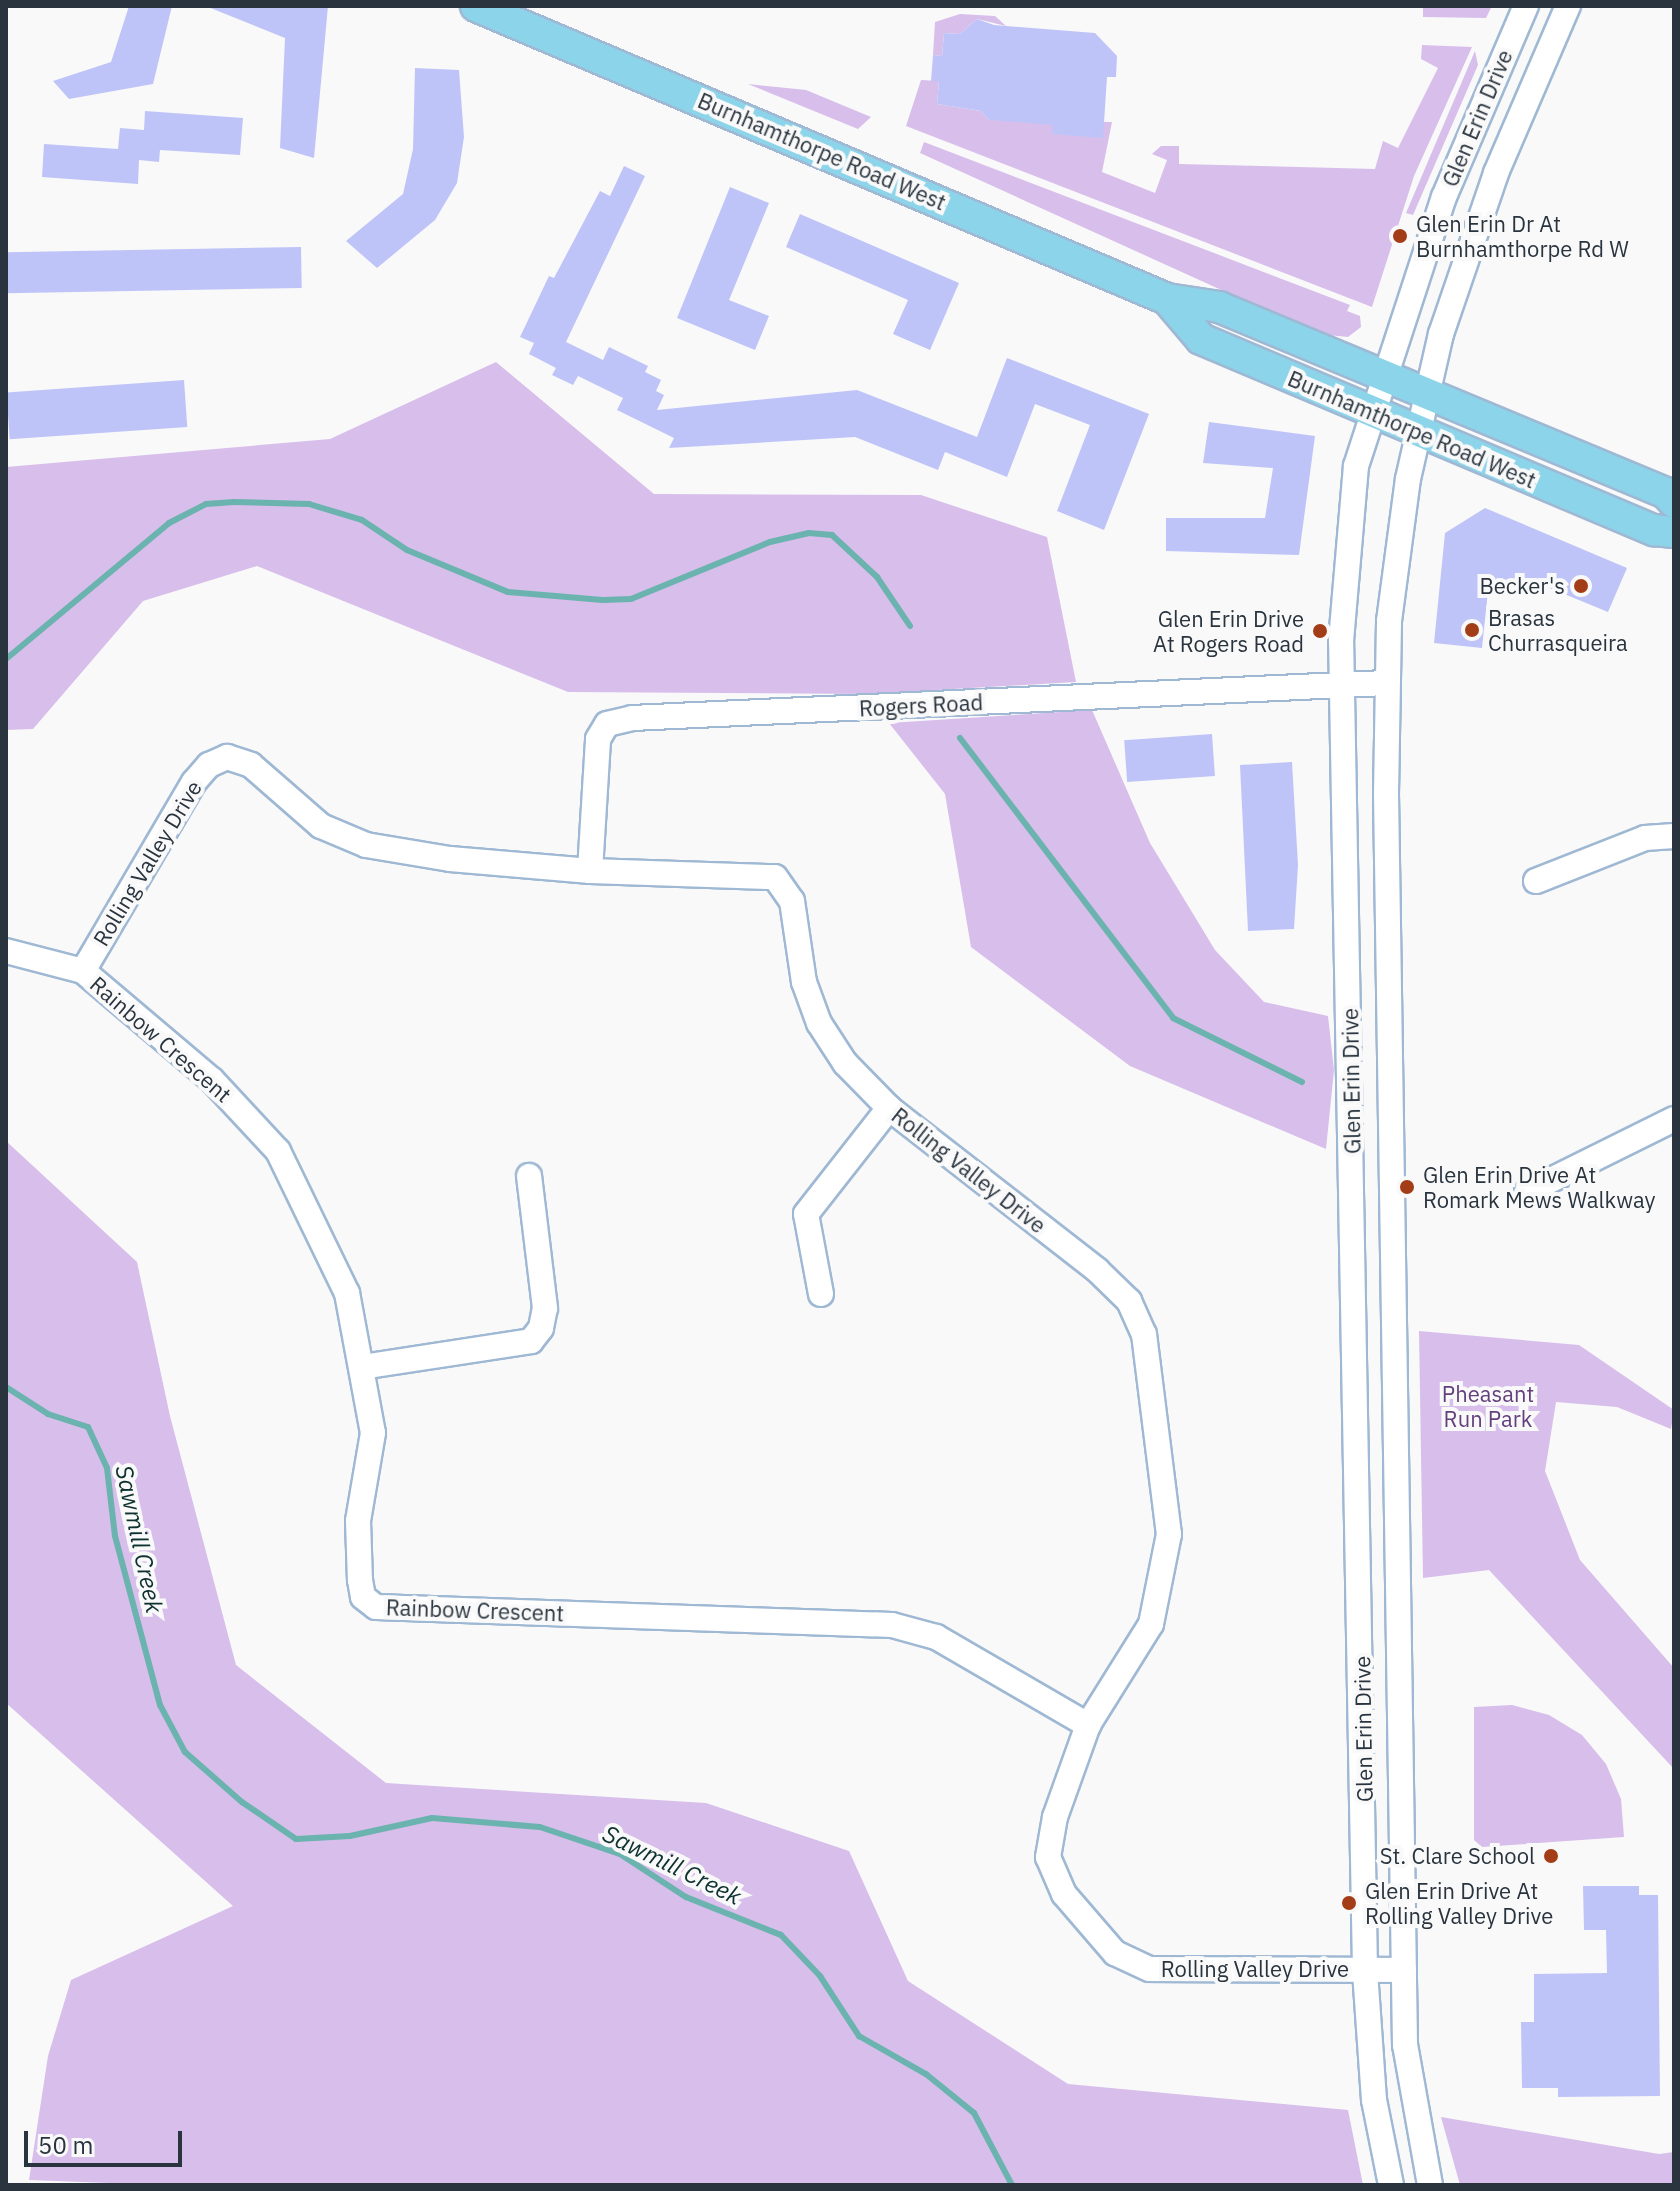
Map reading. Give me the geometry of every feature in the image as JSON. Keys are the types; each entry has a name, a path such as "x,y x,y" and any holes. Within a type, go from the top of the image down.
{"main road":[{"name":"Burnhamthorpe Road West","path":"476,6 1167,299 1219,307 1666,493 1674,502"},
{"name":"Burnhamthorpe Road West","path":"1167,299 1201,339 1654,530 1674,532"}],"street":[{"name":"Glen Erin Drive","path":"1389,2180 1374,2100 1365,1970 1349,964 1339,685 1356,466 1444,197 1526,6"},
{"name":"Glen Erin Drive","path":"1430,2185 1411,2091 1404,1970 1386,683 1398,547 1441,334 1475,229 1568,6"},
{"name":"Rogers Road","path":"590,871 598,739 607,724 632,718 1386,683"},
{"name":"Rolling Valley Drive","path":"83,971 194,782 209,765 227,757 251,765 321,826 366,845 450,859 590,871 775,877 792,901 804,982 819,1023 845,1063 889,1108 1097,1270 1129,1301 1144,1334 1169,1534 1151,1624 1088,1725 1055,1817 1048,1857 1064,1894 1115,1953 1163,1970 1404,1970"},
{"path":"1536,881 1645,838 1674,836"},
{"name":"Rainbow Crescent","path":"6,951 83,971 212,1080 278,1151 347,1293 373,1433 358,1521 360,1580 363,1597 376,1607 892,1625 936,1637 1088,1725"},
{"path":"821,1294 806,1214 889,1108"},
{"path":"1527,1192 1674,1119"},
{"path":"362,1367 531,1341 541,1328 545,1308 529,1176"}],"green space":[{"path":"1423,6 1491,8 1486,18 1423,17"},
{"path":"960,14 995,16 1006,26 977,19 960,34 944,33 942,56 933,55 935,22"},
{"path":"1422,45 1472,47 1414,176 1372,307 906,126 921,80 939,81 937,104 981,111 989,120 1112,122 1102,172 1155,193 1167,160 1152,154 1161,146 1179,146 1179,164 1375,169 1383,141 1398,148 1438,68 1421,59"},
{"path":"1475,51 1478,65 1413,215 1406,213"},
{"path":"748,84 806,90 871,117 858,129"},
{"path":"924,142 1350,305 1347,311 1360,316 1361,327 1348,337 1318,334 920,153"},
{"path":"496,362 654,494 921,495 1047,537 1076,682 868,694 568,692 257,566 143,601 33,729 6,730 6,467 330,439"},
{"path":"1092,710 1150,843 1215,950 1264,1002 1328,1016 1334,1070 1326,1149 1130,1066 971,947 945,794 889,723"},
{"path":"6,1141 137,1262 170,1416 236,1665 386,1783 706,1803 849,1851 908,1981 1068,2084 1348,2110 1363,2185 162,2185 29,2180 48,2056 71,1980 233,1906 6,1703"},
{"name":"Pheasant Run Park","path":"1419,1331 1579,1345 1674,1410 1671,1429 1617,1407 1556,1402 1545,1471 1580,1560 1674,1668 1674,1769 1489,1570 1423,1578"},
{"path":"1512,1705 1549,1715 1582,1735 1606,1764 1621,1799 1624,1837 1482,1847 1474,1840 1474,1707"},
{"path":"1441,2117 1659,2154 1674,2152 1674,2185 1460,2185"}],"building":[{"path":"129,6 172,6 153,84 69,99 53,81 111,62"},
{"path":"328,6 314,158 280,148 285,38 208,7"},
{"path":"977,19 994,25 1095,33 1117,56 1116,77 1107,77 1103,138 1052,134 1053,125 989,120 981,111 937,104 939,81 931,81 933,55 942,56 944,33 960,34"},
{"path":"415,68 459,70 464,137 457,183 435,220 377,268 346,241 403,194 413,149"},
{"path":"145,111 243,118 240,155 160,150 159,162 139,160 138,184 42,177 44,144 118,149 120,128 144,130"},
{"path":"624,166 645,176 566,342 603,360 609,347 648,366 645,372 661,380 656,391 664,395 657,410 857,390 977,437 1007,358 1149,414 1104,530 1057,511 1090,425 1035,404 1007,477 945,452 938,470 855,437 669,448 674,438 617,410 623,398 578,376 573,385 552,375 556,368 529,354 534,343 520,337 549,276 554,278 600,191 610,196"},
{"path":"730,187 769,203 729,300 769,316 755,350 677,318"},
{"path":"800,214 959,283 930,350 893,334 908,300 786,247"},
{"path":"301,247 302,288 7,293 6,252"},
{"path":"184,380 187,427 10,439 6,392"},
{"path":"1209,422 1315,436 1299,555 1166,551 1166,518 1265,518 1273,468 1203,463"},
{"path":"1485,508 1627,568 1608,612 1518,575 1509,588 1488,591 1482,648 1434,643 1445,533"},
{"path":"1212,734 1215,776 1127,782 1124,740"},
{"path":"1292,762 1298,865 1294,929 1248,931 1240,765"},
{"path":"1583,1886 1639,1886 1639,1895 1658,1895 1660,2096 1558,2097 1558,2088 1522,2088 1521,2022 1534,2022 1534,1974 1607,1973 1606,1930 1584,1930"}],"waterway":[{"path":"6,659 169,523 206,504 234,502 309,504 362,520 407,550 508,592 603,600 631,599 770,542 809,533 832,535 877,577 910,626"},
{"path":"960,738 1173,1018 1302,1082"},
{"name":"Sawmill Creek","path":"6,1387 48,1414 88,1427 107,1468 115,1536 160,1705 185,1752 242,1802 296,1839 350,1836 432,1818 540,1827 620,1854 686,1897 781,1935 820,1976 859,2036 926,2074 974,2113 1012,2185"}],"place":[{"name":"Glen Erin Dr At Burnhamthorpe Rd W","path":"1400,236"},
{"name":"Becker's","path":"1581,586"},
{"name":"Brasas Churrasqueira","path":"1472,630"},
{"name":"Glen Erin Drive At Rogers Road","path":"1320,631"},
{"name":"Glen Erin Drive At Romark Mews Walkway","path":"1407,1187"},
{"name":"St. Clare School","path":"1551,1856"},
{"name":"Glen Erin Drive At Rolling Valley Drive","path":"1349,1903"}]}
